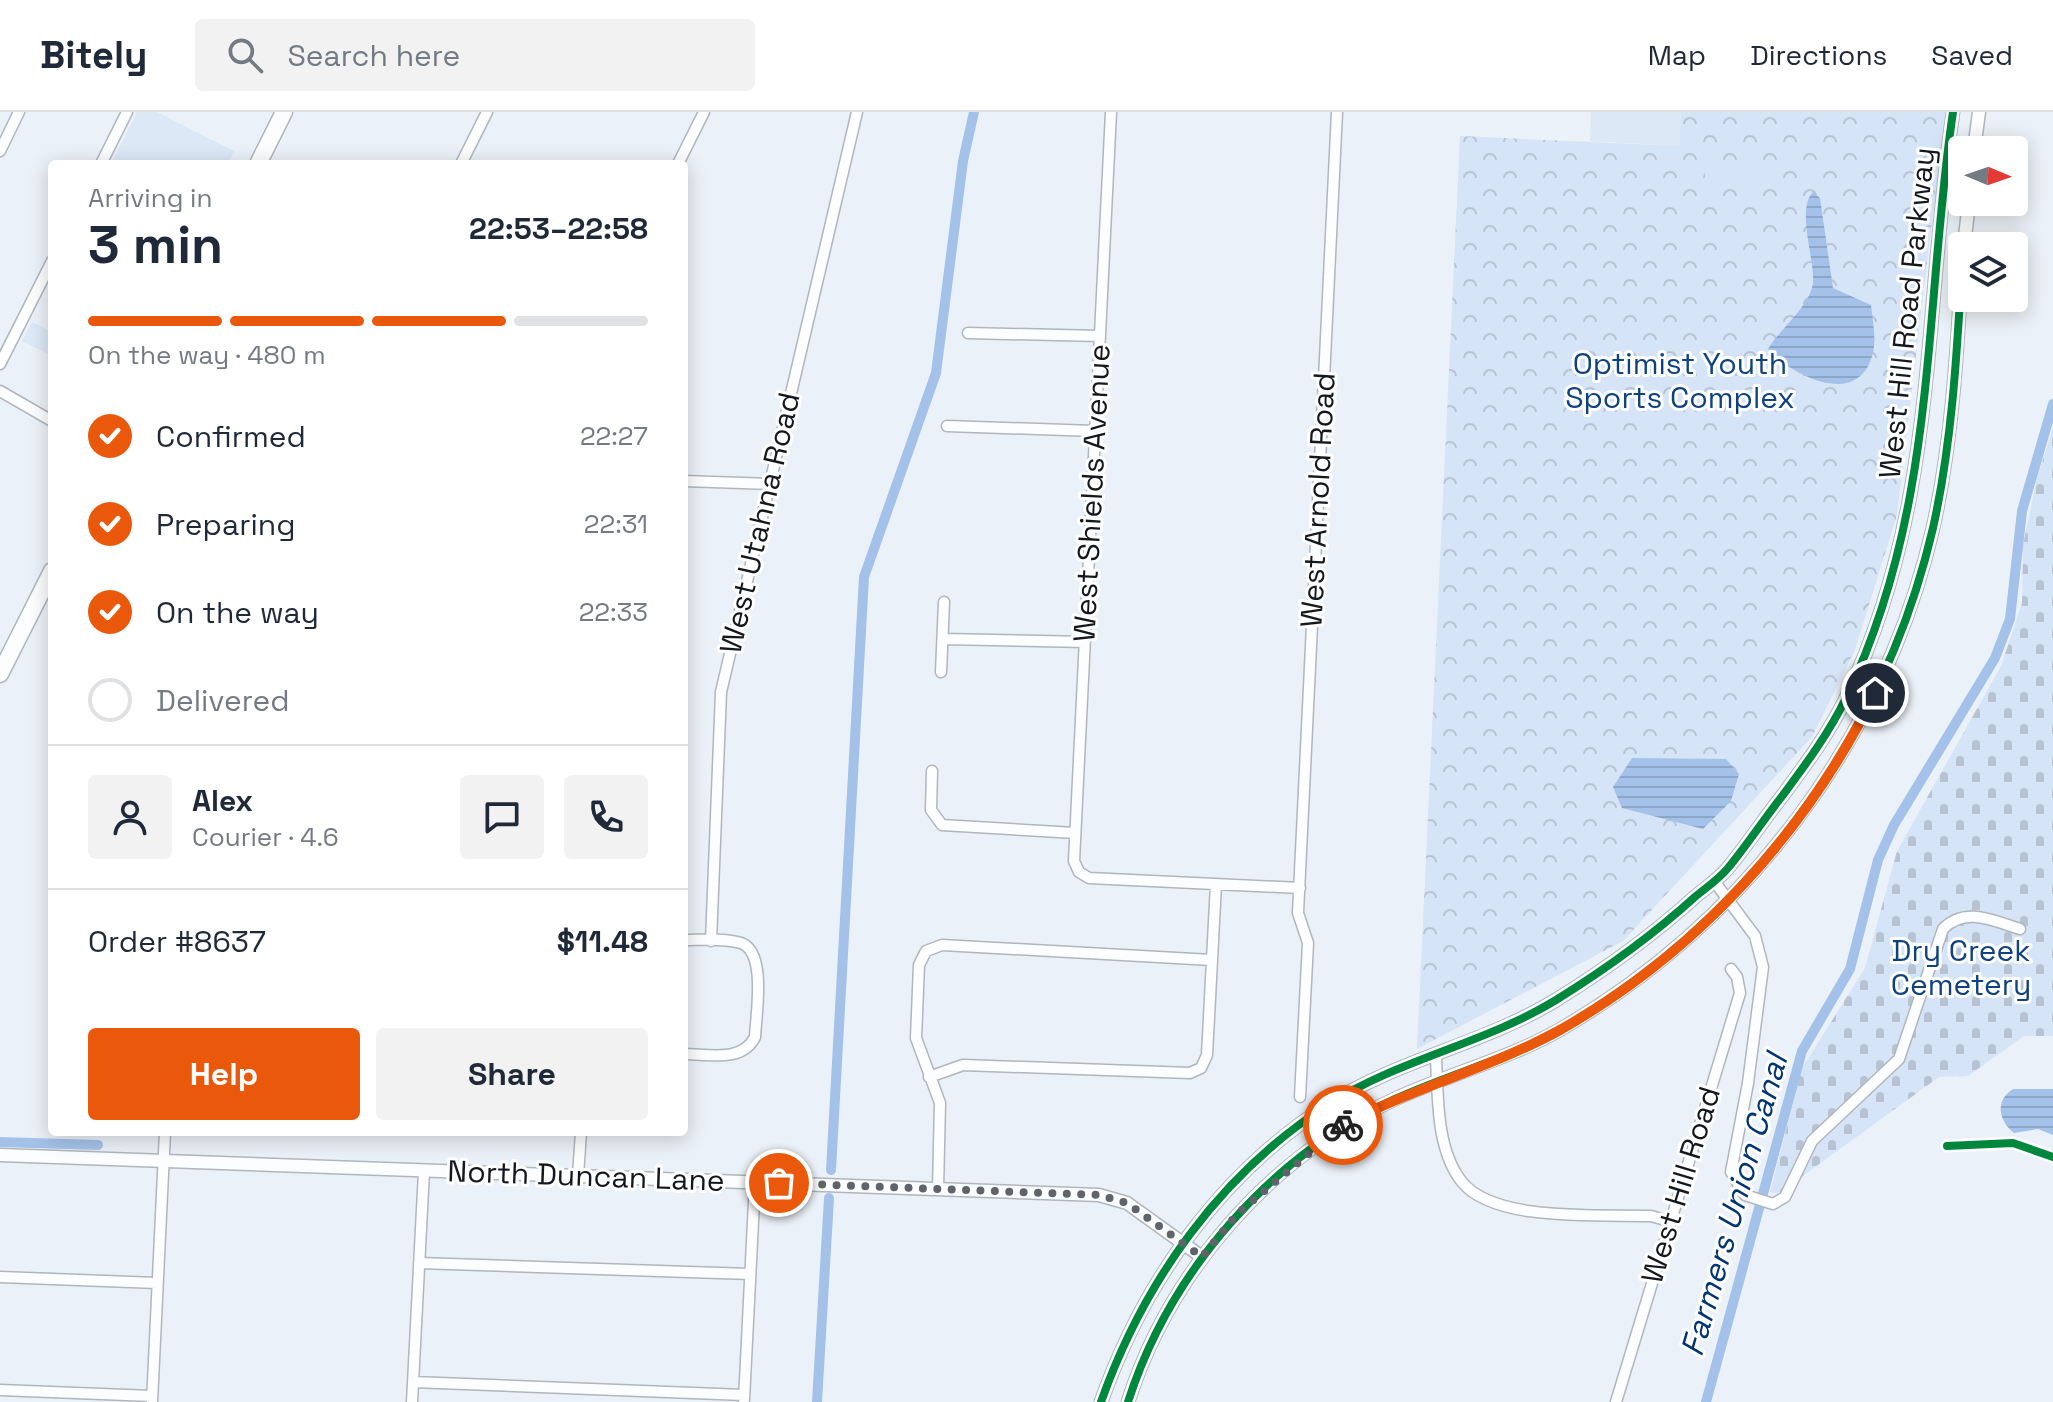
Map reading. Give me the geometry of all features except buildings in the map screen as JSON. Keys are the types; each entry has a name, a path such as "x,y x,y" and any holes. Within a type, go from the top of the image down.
{"main road":[{"path":"260,160 284,112"},
{"path":"0,674 48,579"}],"street":[{"path":"0,151 19,112"},
{"path":"103,160 127,112"},
{"path":"463,160 487,112"},
{"path":"680,160 704,112"},
{"name":"West Utahna Road","path":"711,941 721,692 857,112"},
{"name":"West Shields Avenue","path":"1111,112 1074,861 1079,872 1089,878 1216,884"},
{"name":"West Arnold Road","path":"1300,1097 1308,936 1298,913 1337,112"},
{"name":"West Hill Road Parkway","path":"1101,1402 1129,1333 1183,1241 1218,1196 1330,1103 1553,1002 1652,935 1714,881 1815,753 1846,698 1890,592 1908,523 1922,441 1953,112"},
{"name":"West Hill Road Parkway","path":"1976,136 1979,112"},
{"path":"0,364 48,269"},
{"name":"West Hill Road Parkway","path":"1128,1402 1151,1344 1202,1257 1237,1214 1344,1125 1558,1031 1668,956 1728,901 1799,818 1866,710 1902,630 1933,528 1947,444 1958,312"},
{"path":"968,333 1100,336"},
{"path":"0,391 48,419"},
{"path":"947,426 1095,431"},
{"path":"688,481 769,484"},
{"path":"941,672 944,602"},
{"path":"943,639 1085,642"},
{"path":"932,771 931,810 936,821 947,827 1075,833"},
{"path":"1714,881 1755,936 1763,967 1748,1083 1731,1172 1745,1195 1763,1201 1785,1197 1812,1141 1899,1059 1943,929 1961,917 1975,916 2020,929"},
{"path":"929,1077 963,1065 1190,1073 1201,1068 1207,1055 1216,884 1300,888"},
{"path":"688,940 738,942 752,950 758,964 755,1037 747,1049 732,1055 688,1054"},
{"path":"938,1189 940,1103 919,1054 916,1024 919,965 926,951 942,945 1212,960"},
{"name":"West Hill Road","path":"1616,1402 1740,993 1737,977 1731,969"},
{"path":"1436,1057 1437,1083 1450,1160 1470,1191 1507,1207 1651,1216 1669,1221"},
{"path":"0,1390 152,1399 165,1136"},
{"path":"578,1176 581,1136"},
{"name":"North Duncan Lane","path":"0,1155 1099,1195 1127,1203 1202,1257"},
{"path":"412,1402 424,1171"},
{"path":"413,1382 744,1399 755,1182"},
{"path":"419,1263 750,1274"},
{"path":"0,1277 157,1283"}],"shaded area":[{"path":"137,112 157,112 234,151 230,160 113,160"},
{"path":"1591,112 1681,112 1679,146 1590,141"},
{"path":"32,322 48,330 48,354 22,341"}],"green space":[{"name":"Optimist Youth Sports Complex","path":"1681,112 1945,112 1897,515 1855,650 1812,737 1623,941 1417,1049 1460,136 1679,146"},
{"path":"1705,162 1759,163 1759,189 1705,189"},
{"name":"Dry Creek Cemetery","path":"2053,428 2053,1036 2024,1036 1968,1076 1939,1077 1778,1194 1770,1192 1802,1068 1865,968 1897,851 2001,666 2022,603 2023,545 2037,478"}],"water":[{"path":"1813,192 1820,198 1833,288 1871,305 1874,348 1870,362 1861,375 1849,382 1835,384 1804,376 1768,349 1811,292 1813,273 1806,210"},
{"path":"1632,758 1726,759 1739,774 1731,801 1703,829 1622,808 1613,787"},
{"path":"2013,1089 2053,1089 2053,1135 2038,1129 2014,1133 2009,1128 2002,1117 2001,1105"}],"waterway":[{"path":"831,1170 864,577 936,373 963,161 974,112"},
{"name":"Farmers Union Canal","path":"1706,1402 1802,1051 1850,969 1878,860 1894,825 1995,658 2010,619 2022,511 2053,404"},
{"path":"0,1142 98,1145"},
{"path":"817,1402 829,1198"}],"cycle path":[{"path":"1101,1402 1139,1314 1163,1273 1220,1197 1253,1163 1290,1132 1355,1089 1529,1015 1629,951 1724,872 1817,748 1846,698 1876,626 1897,554 1923,410 1953,112"},
{"path":"1128,1402 1146,1354 1198,1264 1230,1223 1267,1186 1306,1152 1349,1123 1395,1099 1541,1040 1628,985 1691,935 1748,879 1798,817 1843,751 1880,680 1911,606 1933,528 1945,463 1959,312"},
{"path":"1947,1146 2013,1143 2053,1157"}],"way so far":[{"path":"779,1183 1099,1195 1127,1203 1202,1257 1237,1214 1343,1125"}],"route":[{"path":"1343,1125 1397,1098 1558,1031 1668,956 1728,901 1807,807 1875,693"}]}
